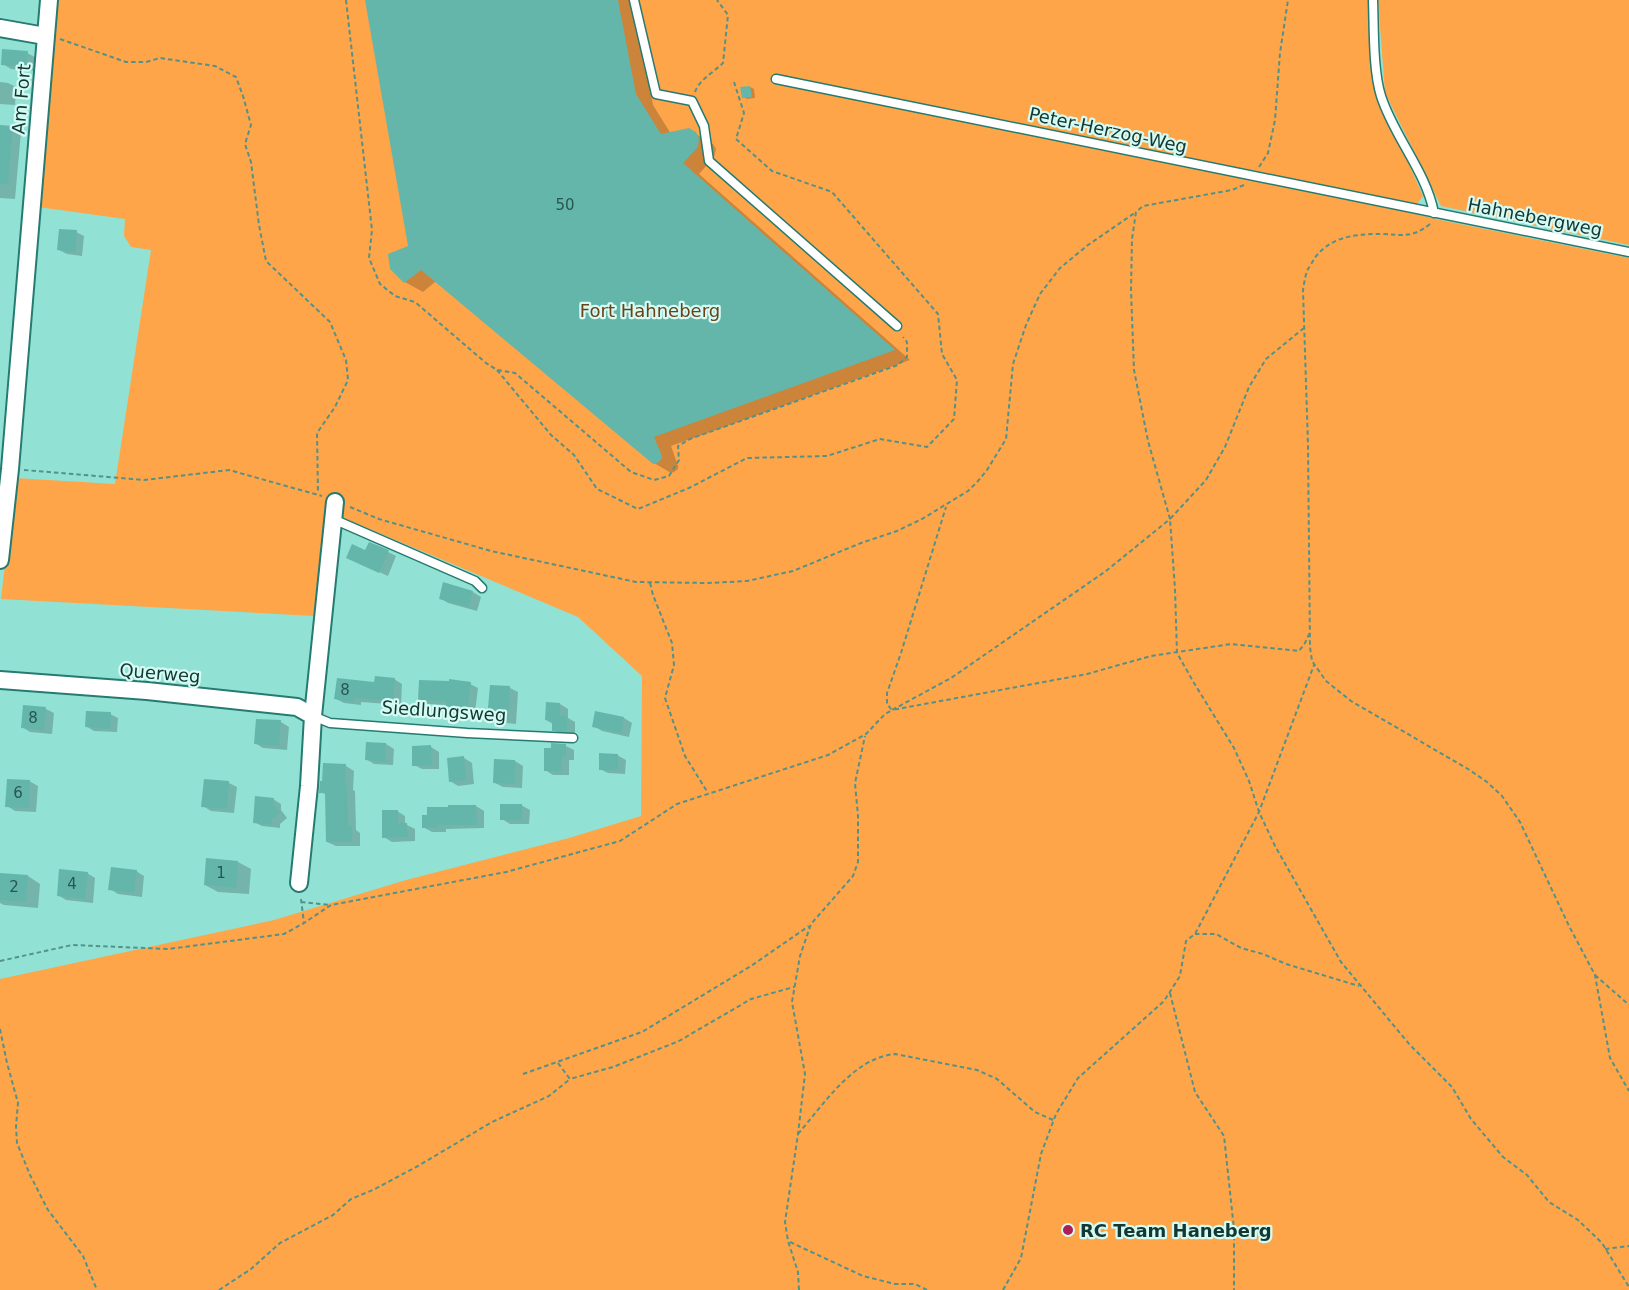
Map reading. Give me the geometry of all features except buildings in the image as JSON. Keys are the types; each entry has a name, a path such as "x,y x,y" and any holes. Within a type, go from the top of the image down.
{"street":[{"name":"Am Fort","path":"0,560 10,469 49,0"},
{"path":"0,28 45,36"},
{"path":"299,883 334,511"},
{"name":"Querweg","path":"0,680 147,691 297,707 313,716"}],"lane":[{"path":"634,0 656,94 692,101 704,126 709,161 897,326"},
{"path":"1373,0 1377,69 1381,95 1391,120 1431,198 1434,213"},
{"name":"Peter-Herzog-Weg","path":"776,79 1434,213"},
{"name":"Hahnebergweg","path":"1434,213 1629,252"},
{"path":"334,511 475,581 482,588"},
{"name":"Siedlungsweg","path":"313,716 330,723 573,738"}],"path":[{"path":"346,0 372,230 369,258 380,284 395,296 415,302 497,370 551,435 574,455 597,489 638,509 689,488 747,458 827,456 879,440 927,447 954,419 957,380 942,354 938,314 832,192 772,171 736,139 744,113 734,82"},
{"path":"692,101 698,84 723,63 728,15 717,0"},
{"path":"10,469 144,480 229,470 318,494 334,511 378,519 491,551 636,582 747,581 793,571 922,519 968,491 978,481 1006,439 1013,364 1026,325 1040,294 1060,268 1088,244 1143,206 1232,190 1253,177 1268,153 1275,120 1280,53 1288,0"},
{"path":"45,36 67,40 126,62 146,62 160,58 215,66 236,77 251,125 244,144 251,162 266,261 330,322 346,360 348,380 335,407 317,433 318,494"},
{"path":"1136,212 1132,239 1131,290 1134,370 1148,441 1170,519 1177,653 1234,748 1275,846 1341,962 1410,1045 1452,1087 1471,1119 1503,1157 1527,1175 1549,1202 1578,1220 1602,1243 1629,1287"},
{"path":"1434,213 1430,225 1408,236 1381,234 1345,237 1331,243 1320,251 1308,270 1303,290 1312,661 1326,681 1351,701 1468,769 1502,796 1520,822 1595,975 1610,1058 1629,1091"},
{"path":"497,370 515,373 631,472 654,480 669,476 679,459 678,446 690,439 898,365 907,357 907,342 897,326"},
{"path":"304,923 301,902 331,905 506,872 620,841 677,804 828,755 866,734 885,714 951,678 1106,571 1170,519 1206,480 1224,447 1249,387 1266,359 1304,328"},
{"path":"892,710 886,704 887,693 947,505"},
{"path":"650,582 672,643 674,664 665,698 685,756 708,793"},
{"path":"892,710 1087,674 1151,656 1231,644 1299,651 1310,632"},
{"path":"1004,1290 1021,1258 1041,1154 1053,1120 1078,1078 1164,1001 1180,976 1186,941 1195,934 1259,812 1314,664"},
{"path":"523,1074 642,1032 751,966 811,924 853,876 858,862 855,783 866,734"},
{"path":"0,961 72,945 168,949 284,933 331,905"},
{"path":"799,1290 798,1272 788,1241 785,1222 805,1074 792,1002 800,956 811,924"},
{"path":"1195,934 1216,934 1241,948 1361,987"},
{"path":"1595,975 1629,1005"},
{"path":"219,1290 251,1269 280,1243 333,1215 351,1199 374,1190 492,1122 549,1096 570,1079 613,1067 679,1041 751,999 794,987"},
{"path":"1170,993 1196,1092 1224,1136 1234,1229 1234,1290"},
{"path":"0,1029 18,1103 17,1143 48,1210 83,1256 97,1290"},
{"path":"798,1134 845,1080 872,1060 896,1054 977,1070 997,1079 1035,1112 1053,1120"},
{"path":"558,1063 570,1079"},
{"path":"788,1241 863,1276 896,1284 915,1284 927,1290"},
{"path":"1605,1249 1629,1246"}],"green space":[{"name":"Fort Hahneberg","path":"54,0 1369,0 1374,85 1423,196 1417,204 1280,182 1445,221 1629,258 1629,1290 0,1290 0,979 274,920 406,880 569,838 641,816 642,676 578,617 329,512 314,616 1,599 15,478 115,484 151,250 131,247 124,236 125,219 38,207"},
{"path":"1378,0 1629,0 1629,245 1441,206 1385,93"}],"place":[{"name":"RC Team Haneberg","path":"1068,1230"}]}
